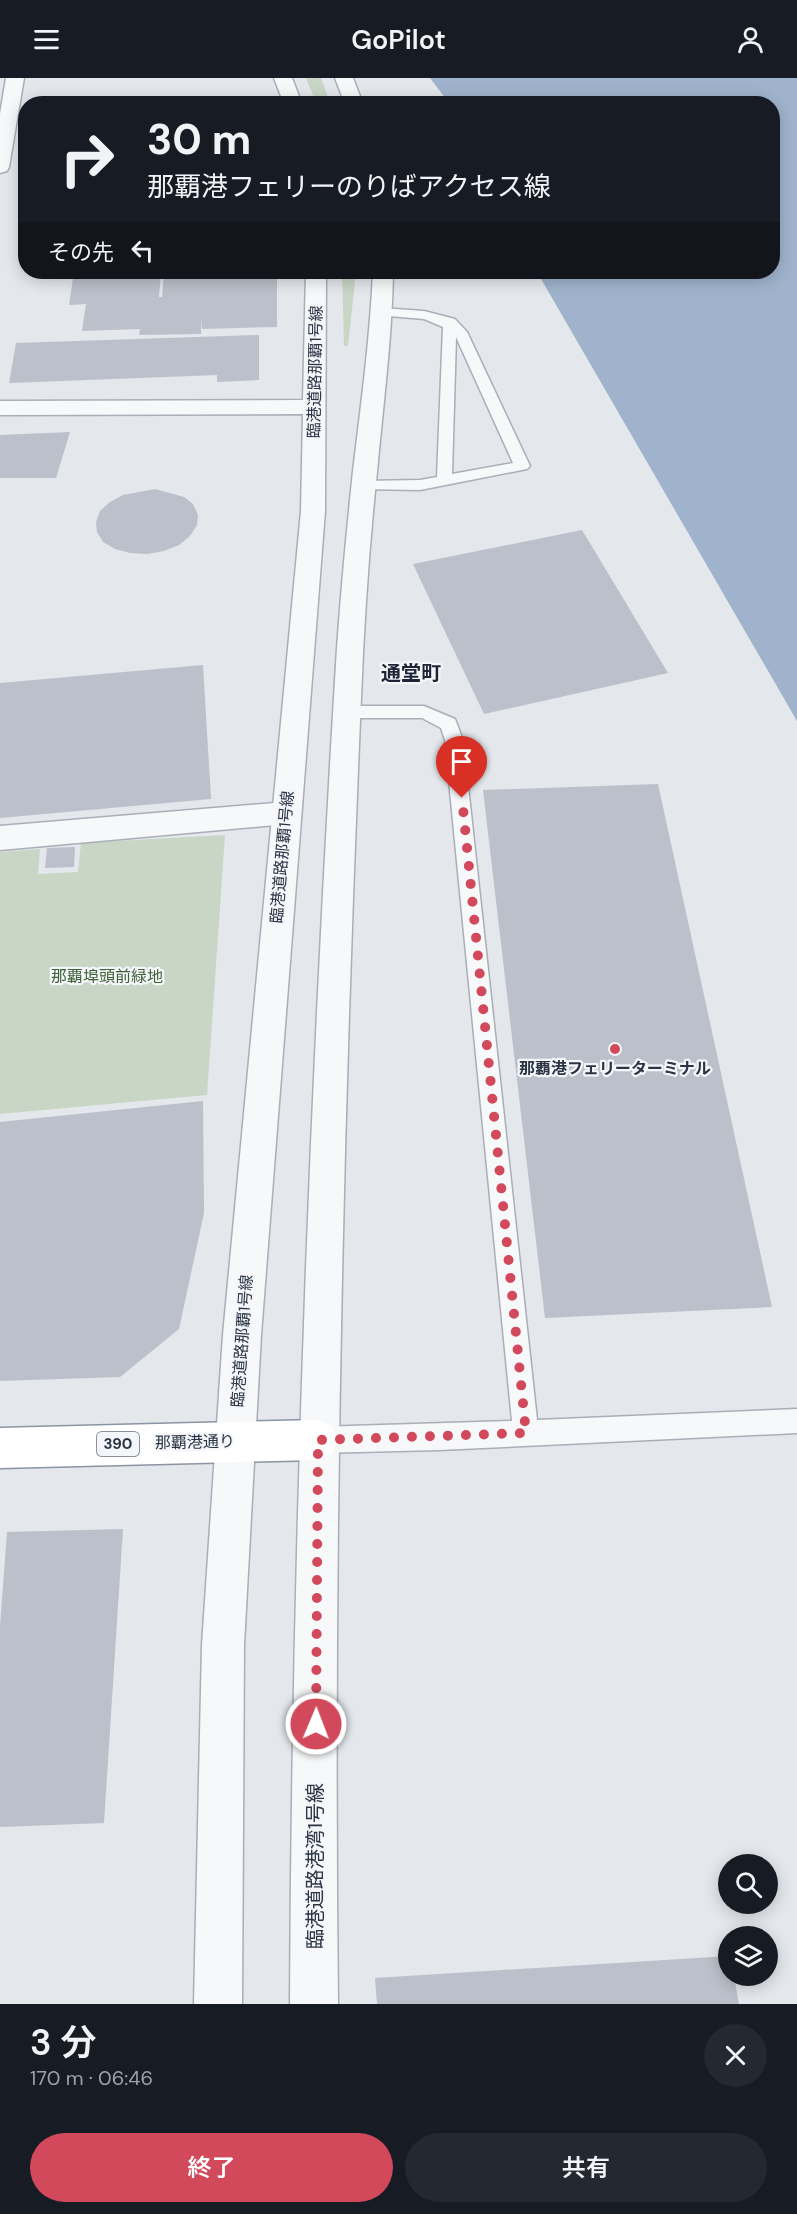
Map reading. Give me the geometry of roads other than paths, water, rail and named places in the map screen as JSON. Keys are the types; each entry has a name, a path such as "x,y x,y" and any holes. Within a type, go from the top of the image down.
{"highway":[{"name":"那覇港通り","path":"0,1448 318,1440"}],"street":[{"path":"0,167 15,78"},
{"path":"283,78 290,96"},
{"path":"345,78 351,96"},
{"name":"臨港道路那覇1号線","path":"236,1441 243,1323 313,511 316,279"},
{"path":"318,1440 347,712 363,486 383,279"},
{"path":"0,408 315,407"},
{"path":"0,838 286,813"},
{"name":"臨港道路港湾1号線","path":"314,2004 318,1440"},
{"path":"218,2004 223,1645 236,1441"}],"lane":[{"path":"363,486 420,485 522,466 462,335 450,322 430,315 381,312"},
{"path":"444,480 450,322"},
{"path":"347,712 424,712 449,724 454,740 526,1433"},
{"path":"318,1440 797,1421"}],"water":[{"path":"430,78 797,78 797,721 541,279 780,279 780,96 444,96"}],"place":[{"name":"那覇港フェリーターミナル","path":"615,1049"}],"district":[{"name":"通堂町","path":"411,673"}],"park label":[{"name":"那覇埠頭前緑地","path":"107,976"}]}
